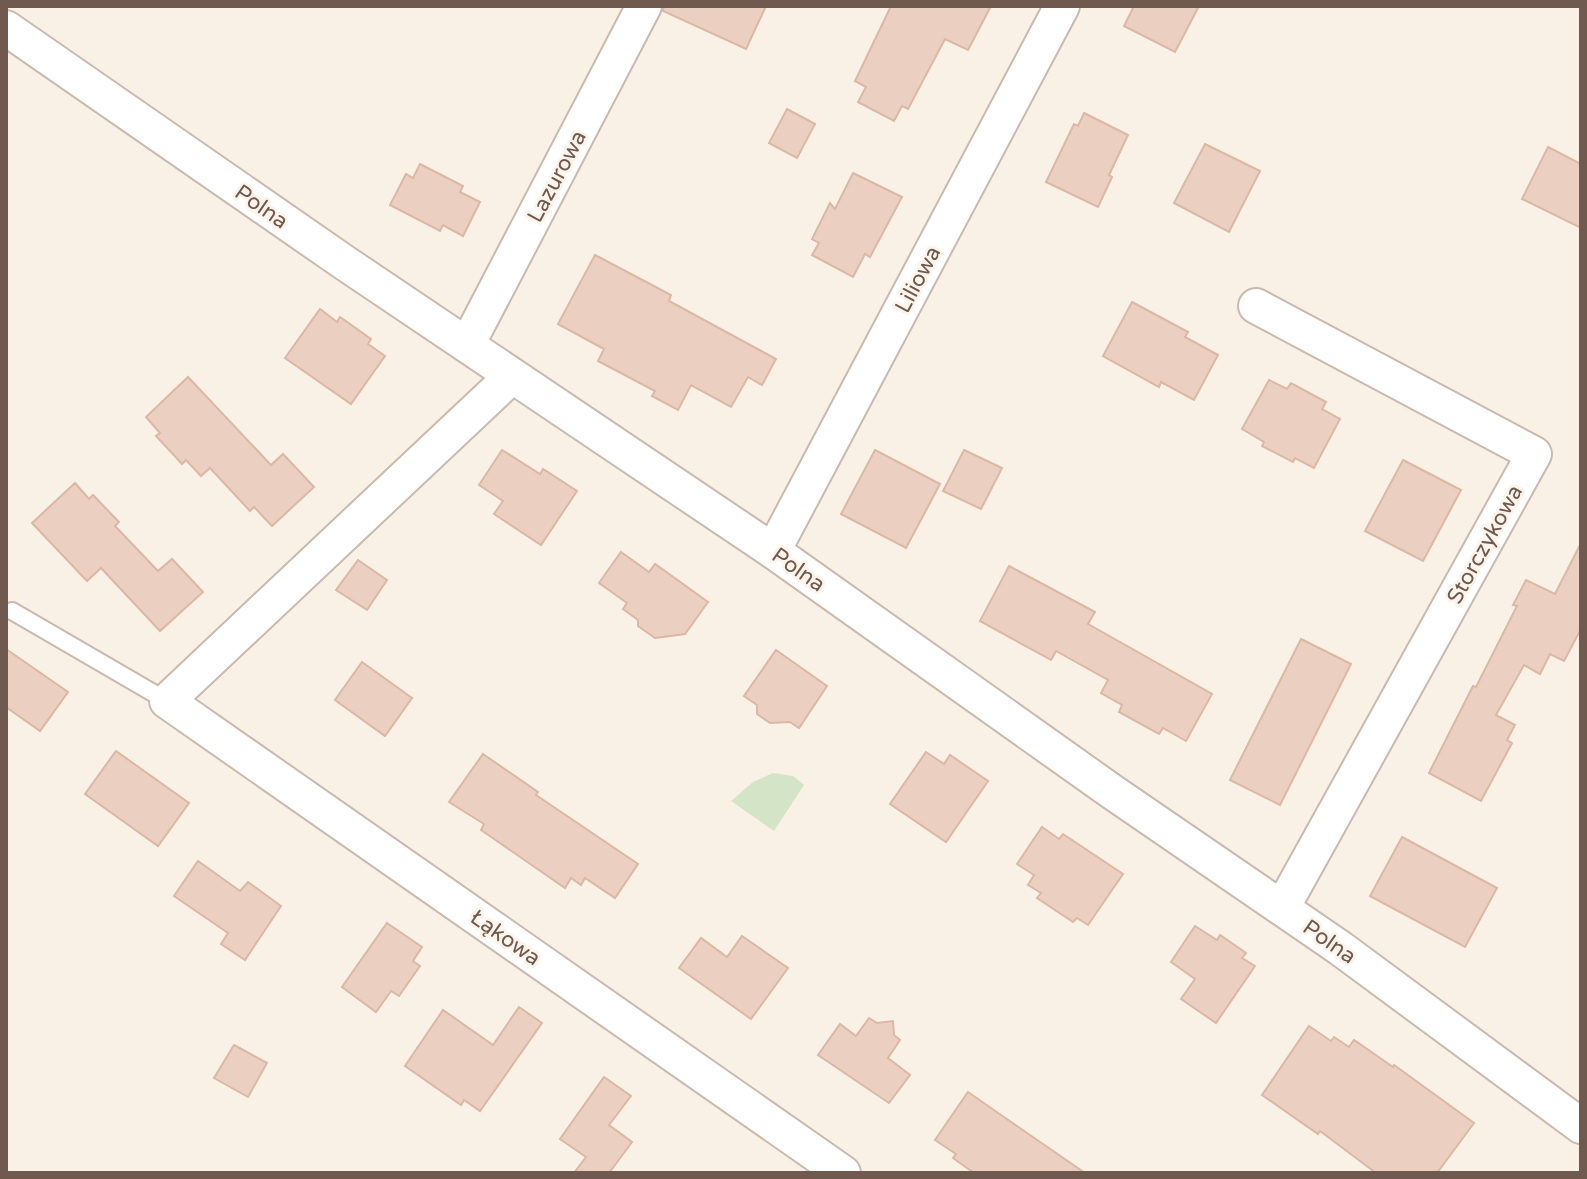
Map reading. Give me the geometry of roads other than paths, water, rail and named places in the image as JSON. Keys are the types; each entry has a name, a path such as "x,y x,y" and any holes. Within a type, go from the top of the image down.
{"street":[{"name":"Lazurowa","path":"467,345 644,6"},
{"name":"Liliowa","path":"773,551 1062,6"},
{"name":"Polna","path":"6,28 512,376 773,551 1111,791 1340,948 1581,1126"},
{"name":"Storczykowa","path":"1256,306 1534,454 1282,908"},
{"path":"167,701 512,376"},
{"name":"Łąkowa","path":"167,701 843,1173"}],"lane":[{"path":"12,611 167,701"}]}
